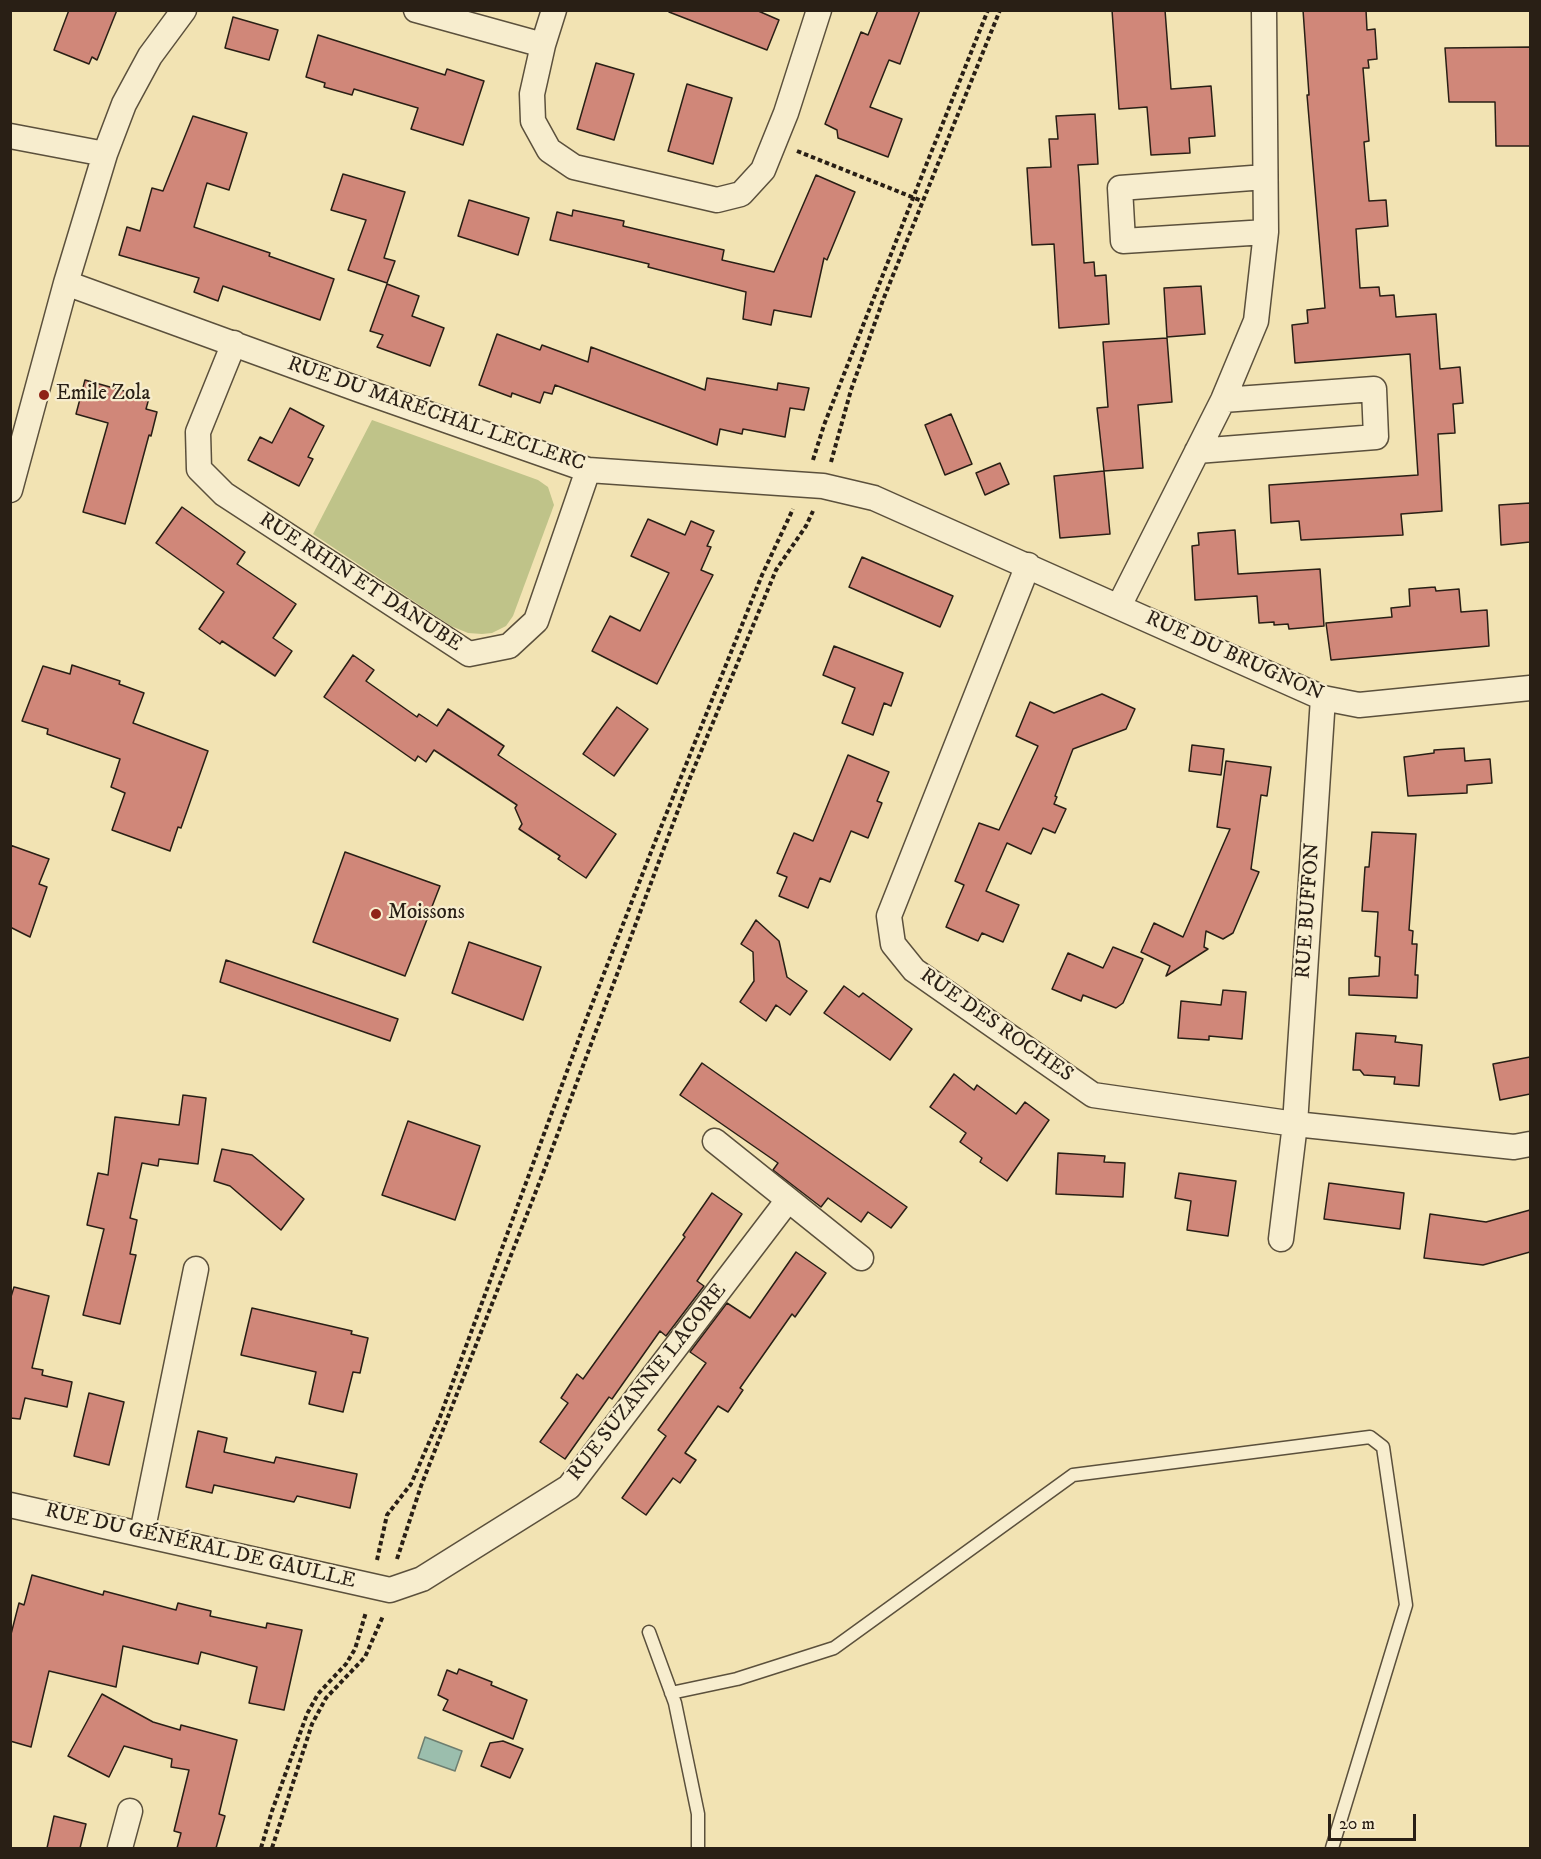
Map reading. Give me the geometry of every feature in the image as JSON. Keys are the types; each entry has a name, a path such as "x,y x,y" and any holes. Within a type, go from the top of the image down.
{"street":[{"path":"10,490 66,283 105,154 124,104 150,56 183,10"},
{"path":"416,10 543,45"},
{"path":"554,10 532,94 533,120 549,150 574,167 717,200 741,194 763,170 786,113 819,10"},
{"path":"1119,606 1223,399 1256,321 1266,232 1264,10"},
{"path":"10,136 105,154"},
{"path":"1265,177 1120,188 1123,242 1266,232"},
{"name":"RUE DU MARÉCHAL LECLERC","path":"66,283 588,471 816,478 874,498 1119,606"},
{"name":"RUE RHIN ET DANUBE","path":"234,343 198,432 199,469 224,494 469,654 509,646 536,621 588,471"},
{"path":"1197,452 1376,437 1374,389 1223,399"},
{"name":"RUE DES ROCHES","path":"1028,565 889,916 893,944 914,969 1093,1095 1295,1124 1514,1147 1530,1144"},
{"name":"RUE DU BRUGNON","path":"1119,606 1323,698 1359,705 1530,688"},
{"name":"RUE BUFFON","path":"1295,1124 1323,698"},
{"path":"1281,1239 1295,1124"},
{"path":"715,1141 861,1258"},
{"name":"RUE SUZANNE LACORE","path":"390,1590 423,1579 569,1487 788,1200"},
{"path":"141,1533 196,1269"},
{"name":"RUE DU GÉNÉRAL DE GAULLE","path":"10,1505 390,1590"},
{"path":"120,1848 130,1811"}],"lane":[{"path":"671,1693 737,1679 834,1648 1073,1475 1370,1437 1383,1447 1406,1605 1332,1848"},
{"path":"649,1632 675,1703 698,1814 698,1848"}],"path":[{"path":"272,1848 312,1724 326,1698 365,1657 380,1625 400,1544 421,1486 544,1168 690,777 776,570 806,526 824,425 988,10"},
{"path":"816,478 836,448 851,390 883,300 1000,10"},
{"path":"774,142 922,201"},
{"path":"375,1568 387,1515 411,1484 440,1417 576,1047 651,852 762,575 796,503"},
{"path":"261,1848 306,1714 318,1694 346,1664 355,1649 367,1608"}],"green space":[{"path":"372,420 538,480 548,487 554,505 513,616 506,626 492,633 482,634 468,633 451,626 313,534"}],"shaded area":[{"path":"425,1737 462,1751 455,1771 418,1758"}],"building":[{"path":"69,10 117,10 97,60 92,57 89,64 54,50"},
{"path":"669,10 756,10 779,20 767,50 669,12"},
{"path":"878,10 920,10 900,64 889,60 870,107 902,119 888,157 838,138 837,130 825,124 861,32 868,35"},
{"path":"1112,10 1165,10 1171,89 1211,86 1215,136 1189,138 1190,153 1151,155 1147,107 1119,109"},
{"path":"1303,10 1366,10 1367,30 1375,29 1377,59 1368,60 1369,68 1363,68 1369,141 1364,142 1369,201 1386,200 1388,226 1356,229 1360,288 1379,287 1380,296 1394,295 1396,317 1436,314 1440,369 1460,367 1463,403 1453,404 1455,433 1438,434 1442,511 1401,514 1403,535 1301,540 1299,521 1271,523 1269,485 1418,475 1410,354 1295,363 1292,325 1308,323 1307,310 1325,308 1307,95 1309,95"},
{"path":"233,17 278,30 269,60 225,48"},
{"path":"318,35 445,75 447,69 484,81 463,145 411,129 418,108 354,89 352,95 324,87 325,83 306,77"},
{"path":"1530,47 1530,146 1496,146 1495,102 1449,102 1445,48"},
{"path":"596,63 634,74 614,140 577,129"},
{"path":"687,84 732,98 713,164 668,151"},
{"path":"1095,114 1098,164 1078,165 1084,263 1094,262 1095,276 1106,275 1109,324 1059,328 1054,244 1032,245 1027,168 1051,167 1049,139 1058,139 1056,116"},
{"path":"193,116 247,133 229,190 207,183 194,227 270,253 269,256 334,279 320,320 223,286 218,301 194,292 199,278 119,255 127,227 140,231 152,188 163,191"},
{"path":"343,174 405,192 384,258 395,261 387,283 348,270 366,220 331,210"},
{"path":"816,175 855,192 827,260 824,258 811,317 774,310 771,325 743,319 746,292 648,267 649,264 550,240 557,212 572,216 573,210 624,221 623,226 724,250 722,260 774,272"},
{"path":"469,200 529,218 518,255 458,236"},
{"path":"387,284 419,296 412,316 444,328 430,366 377,347 383,335 370,331"},
{"path":"1201,286 1205,334 1167,337 1164,288"},
{"path":"497,334 540,350 542,345 588,362 591,347 705,390 707,378 777,390 778,383 809,388 804,410 790,408 785,437 743,429 742,434 720,429 717,445 555,385 552,394 544,392 540,403 512,393 511,397 479,385"},
{"path":"1167,338 1172,402 1138,405 1143,468 1104,471 1097,408 1108,407 1103,342"},
{"path":"85,380 149,398 146,409 157,412 125,524 83,512 108,423 76,414"},
{"path":"290,408 324,426 308,457 313,459 299,486 248,460 260,437 272,443"},
{"path":"951,414 972,464 945,475 925,425"},
{"path":"1000,463 1009,484 985,495 976,473"},
{"path":"1104,471 1110,534 1060,538 1054,476"},
{"path":"1530,503 1530,542 1501,545 1499,505"},
{"path":"182,507 245,552 237,564 296,604 273,638 292,651 275,676 222,641 220,644 199,629 224,592 156,543"},
{"path":"648,519 685,535 691,521 714,531 707,546 711,547 701,570 713,575 657,684 592,651 610,616 640,631 669,573 631,556"},
{"path":"1235,530 1238,574 1320,569 1324,626 1289,629 1288,624 1259,623 1257,596 1195,600 1192,546 1199,545 1198,533"},
{"path":"862,557 953,596 940,627 849,587"},
{"path":"1435,587 1436,591 1459,589 1461,612 1487,610 1489,646 1331,660 1326,623 1392,617 1391,608 1410,606 1409,589"},
{"path":"834,646 903,673 891,706 884,703 873,735 842,723 855,688 823,675"},
{"path":"353,655 374,670 366,681 417,717 419,714 437,726 448,709 504,746 498,755 616,834 586,878 558,859 560,856 519,829 522,824 515,808 517,805 434,750 426,762 418,756 415,761 324,697"},
{"path":"72,665 120,681 119,684 144,693 133,723 208,751 181,828 178,827 170,851 112,830 125,793 111,787 120,759 47,734 48,729 22,721 43,666 70,674"},
{"path":"1102,694 1135,709 1126,729 1073,749 1055,796 1057,797 1054,804 1066,809 1055,833 1043,828 1031,854 1007,843 986,891 1019,905 1003,942 982,933 978,941 946,927 964,885 955,881 979,823 999,830 1038,746 1016,736 1030,702 1054,713"},
{"path":"617,707 648,729 614,776 583,754"},
{"path":"1192,745 1224,749 1221,775 1189,771"},
{"path":"1464,748 1465,761 1490,759 1492,783 1467,785 1467,793 1408,796 1404,757 1434,753 1434,750"},
{"path":"848,755 889,772 877,801 882,803 868,838 851,831 830,882 820,878 808,908 779,896 787,877 777,873 794,833 813,841"},
{"path":"1226,761 1271,767 1267,796 1261,795 1251,869 1259,872 1233,933 1223,939 1206,931 1204,947 1208,949 1166,976 1170,966 1141,952 1154,923 1183,937 1230,829 1217,827"},
{"path":"1372,832 1416,834 1409,930 1413,931 1412,944 1417,944 1415,975 1418,975 1417,998 1349,995 1349,978 1379,976 1380,957 1375,956 1378,912 1362,911 1365,867 1369,867"},
{"path":"10,845 49,859 39,884 47,887 30,937 10,927"},
{"name":"Moissons","path":"345,852 440,886 405,976 313,942"},
{"path":"756,920 779,941 787,977 807,991 790,1015 776,1005 766,1021 740,1002 754,981 753,952 741,944"},
{"path":"469,942 541,967 523,1020 452,993"},
{"path":"1113,947 1143,959 1123,1003 1116,1008 1083,995 1081,1001 1052,989 1068,953 1103,968"},
{"path":"226,960 398,1019 390,1041 220,982"},
{"path":"844,986 859,997 863,993 912,1029 890,1060 824,1013"},
{"path":"1223,990 1246,992 1242,1039 1209,1036 1209,1040 1178,1038 1181,1001 1221,1005"},
{"path":"1356,1033 1396,1036 1395,1042 1422,1045 1419,1086 1394,1084 1395,1077 1364,1075 1360,1070 1353,1070"},
{"path":"1530,1057 1530,1094 1500,1100 1493,1064"},
{"path":"702,1063 907,1207 891,1228 868,1212 861,1222 828,1198 821,1207 773,1170 778,1163 680,1095"},
{"path":"954,1074 974,1090 977,1085 1016,1114 1025,1102 1049,1120 1007,1181 980,1162 982,1158 960,1142 966,1133 930,1107"},
{"path":"183,1095 206,1098 198,1164 159,1159 158,1166 142,1163 130,1218 137,1220 130,1254 136,1255 120,1324 83,1315 104,1229 87,1225 98,1173 108,1175 115,1117 179,1125"},
{"path":"408,1121 480,1146 455,1220 382,1195"},
{"path":"222,1149 252,1155 304,1199 281,1230 230,1186 214,1181"},
{"path":"1058,1153 1105,1156 1104,1162 1125,1163 1123,1197 1056,1194"},
{"path":"1179,1173 1236,1181 1228,1236 1187,1230 1191,1201 1175,1198"},
{"path":"1329,1183 1404,1193 1400,1229 1324,1219"},
{"path":"712,1193 742,1214 697,1281 704,1286 666,1336 660,1331 612,1399 609,1397 565,1459 540,1442 568,1403 561,1398 577,1374 583,1379 685,1237 683,1235"},
{"path":"1530,1210 1530,1252 1483,1265 1424,1258 1430,1214 1486,1222"},
{"path":"796,1252 826,1273 795,1317 792,1314 740,1388 743,1390 728,1412 718,1406 685,1453 696,1460 680,1483 673,1478 646,1515 622,1498 666,1436 658,1430 706,1363 690,1352 727,1303 750,1318"},
{"path":"14,1287 49,1296 32,1368 43,1370 42,1375 72,1382 67,1407 25,1398 20,1419 10,1418 10,1300"},
{"path":"252,1308 352,1331 351,1334 368,1338 360,1373 353,1372 343,1412 309,1404 316,1372 241,1355"},
{"path":"89,1393 124,1402 109,1465 74,1456"},
{"path":"198,1431 227,1438 224,1452 274,1463 276,1457 357,1474 350,1508 297,1496 294,1502 214,1485 212,1493 186,1487"},
{"path":"32,1575 103,1595 104,1591 176,1610 178,1603 211,1611 210,1616 266,1628 267,1623 302,1630 284,1710 249,1703 257,1667 201,1652 198,1664 123,1646 116,1687 49,1671 31,1747 10,1741 10,1638 19,1603 24,1605"},
{"path":"459,1669 492,1682 491,1685 527,1700 513,1739 443,1710 448,1700 438,1695 447,1670 457,1674"},
{"path":"102,1694 153,1722 180,1730 181,1725 237,1740 219,1814 225,1816 216,1848 177,1848 181,1833 174,1831 189,1770 171,1767 172,1759 124,1746 109,1777 68,1756"},
{"path":"503,1741 523,1749 510,1778 481,1766 490,1743"},
{"path":"54,1816 86,1824 80,1848 47,1848"}],"place":[{"name":"Emile Zola","path":"44,395"},
{"name":"Moissons","path":"376,914"}]}
